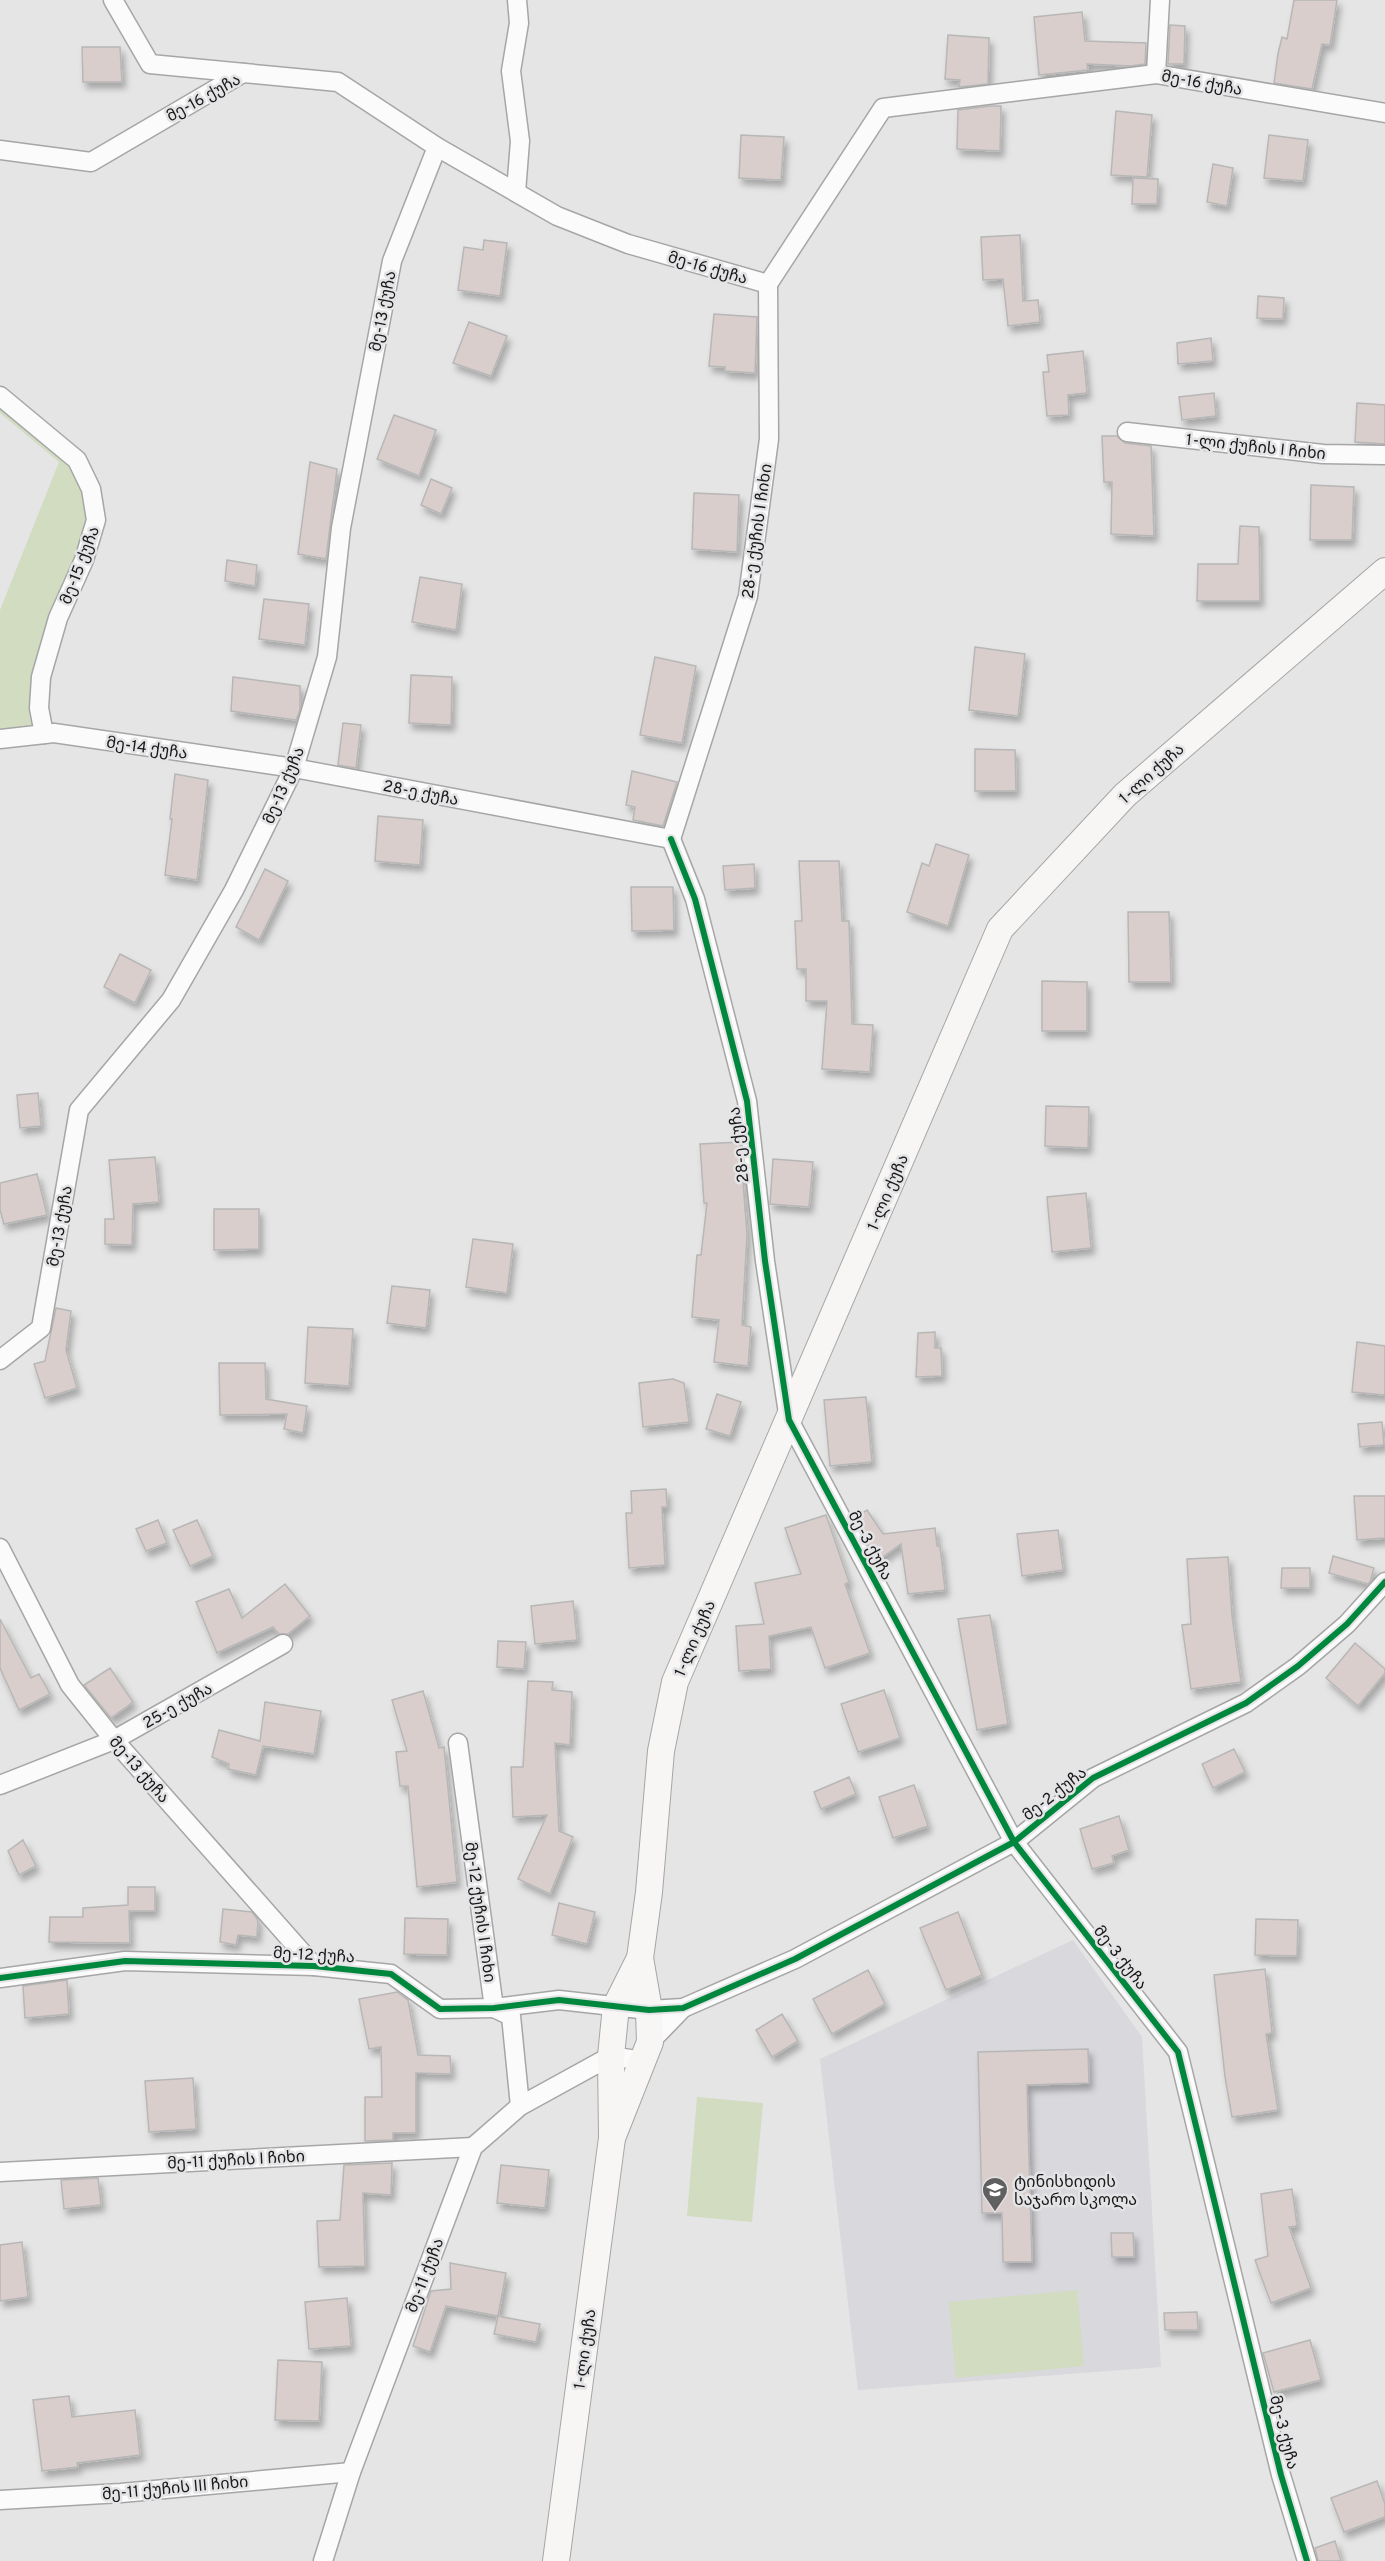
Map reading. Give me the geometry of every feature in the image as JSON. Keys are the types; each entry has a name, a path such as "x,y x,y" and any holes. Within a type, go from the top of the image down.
{"main road":[{"name":"1-ლი ქუჩა","path":"612,2138 647,2051 649,2010 640,1958 649,1892 661,1751 675,1682 1000,929 1125,795 1385,571"},
{"name":"1-ლი ქუჩა","path":"556,2561 612,2138 611,2056 616,2006 640,1958"}],"street":[{"path":"113,0 150,64 243,73"},
{"path":"516,192 520,141 511,71 519,23 517,0"},
{"path":"1156,74 1160,0"},
{"name":"მე-16 ქუჩა","path":"0,150 91,162 243,73 338,82 437,147 557,216 628,244 768,284 883,108 1156,74 1385,113"},
{"name":"მე-13 ქუჩა","path":"0,1360 41,1328 79,1110 171,1000 234,890 294,768 327,657 341,528 392,261 437,147"},
{"name":"28-ე ქუჩის I ჩიხი","path":"671,839 748,596 769,439 768,284"},
{"name":"მე-15 ქუჩა","path":"0,396 77,460 91,489 96,520 84,560 58,618 41,677 39,708 44,734"},
{"name":"1-ლი ქუჩის I ჩიხი","path":"1127,432 1323,454 1385,455"},
{"name":"მე-14 ქუჩა","path":"0,739 54,733 294,768"},
{"name":"28-ე ქუჩა","path":"294,768 671,839 695,898 747,1101 765,1261 789,1420"},
{"name":"მე-3 ქუჩა","path":"789,1420 1014,1842 1178,2052 1281,2475 1307,2561"},
{"name":"მე-13 ქუჩა","path":"0,1549 70,1685 114,1740 314,1966"},
{"name":"მე-2 ქუჩა","path":"683,2008 795,1959 1014,1842 1093,1778 1246,1703 1298,1666 1383,1589"},
{"name":"25-ე ქუჩა","path":"0,1785 114,1740 283,1644"},
{"name":"მე-12 ქუჩის I ჩიხი","path":"458,1743 494,2008"},
{"name":"მე-12 ქუჩა","path":"0,1978 125,1961 314,1966 391,1974 440,2009 494,2008 559,2000 649,2010 683,2008"},
{"path":"494,2008 511,2016 520,2106"},
{"path":"611,2056 647,2051 683,2008"},
{"name":"მე-11 ქუჩა","path":"323,2561 351,2472 473,2147 520,2106 611,2056"},
{"name":"მე-11 ქუჩის I ჩიხი","path":"0,2172 473,2147"},
{"name":"მე-11 ქუჩის III ჩიხი","path":"0,2500 121,2493 351,2472"}],"shaded area":[{"name":"ტინისხიდის საჯარო სკოლა","path":"1073,1940 1142,2037 1161,2367 858,2390 820,2059"}],"green space":[{"path":"0,396 77,460 96,520 41,677 44,734 0,739 0,610 59,462 0,413"},
{"path":"697,2097 763,2103 752,2222 687,2216"},
{"path":"1077,2290 1084,2366 956,2378 949,2302"}],"building":[{"path":"1294,0 1337,0 1330,45 1322,44 1312,89 1274,83 1282,37 1287,39"},
{"path":"1082,12 1085,41 1146,43 1145,64 1131,66 1087,64 1088,70 1039,75 1034,17"},
{"path":"1170,25 1185,26 1184,64 1168,64"},
{"path":"948,35 989,38 988,84 959,87 960,80 945,79"},
{"path":"82,47 120,47 122,82 83,82"},
{"path":"1001,106 1000,151 957,149 958,110"},
{"path":"1116,111 1152,115 1147,177 1111,175"},
{"path":"741,135 784,137 781,180 739,178"},
{"path":"1269,135 1308,140 1303,181 1264,178"},
{"path":"1213,164 1233,168 1227,206 1207,202"},
{"path":"1133,178 1158,179 1157,204 1132,204"},
{"path":"1020,235 1023,301 1038,300 1040,322 1008,326 1003,279 983,280 981,237"},
{"path":"484,240 507,243 500,296 458,290 464,247 483,250"},
{"path":"1258,296 1284,298 1283,319 1257,318"},
{"path":"714,314 757,317 755,373 725,371 725,367 709,366"},
{"path":"469,322 507,336 491,376 453,363"},
{"path":"1211,338 1213,361 1178,364 1177,343"},
{"path":"1083,351 1087,393 1068,395 1069,415 1047,416 1043,372 1049,372 1047,355"},
{"path":"1214,393 1216,416 1182,420 1179,397"},
{"path":"1357,403 1385,405 1385,444 1355,442"},
{"path":"394,415 436,430 419,476 377,459"},
{"path":"1102,436 1117,436 1125,443 1151,446 1154,536 1111,534 1112,482 1104,482"},
{"path":"310,462 337,469 326,559 298,554"},
{"path":"431,479 452,488 441,514 421,505"},
{"path":"1311,485 1354,487 1352,540 1310,540"},
{"path":"694,493 739,495 737,552 692,549"},
{"path":"1240,526 1259,527 1260,601 1197,601 1198,564 1238,564"},
{"path":"227,560 257,565 255,586 225,581"},
{"path":"420,577 462,584 456,630 412,622"},
{"path":"264,599 309,604 305,645 259,639"},
{"path":"975,647 1025,654 1018,716 969,710"},
{"path":"655,657 696,666 682,743 640,735"},
{"path":"411,675 452,677 451,725 409,723"},
{"path":"233,677 300,686 300,710 296,720 231,711"},
{"path":"343,723 361,725 356,768 338,765"},
{"path":"975,749 1015,750 1016,791 975,791"},
{"path":"632,771 677,782 663,826 633,820 635,807 626,805"},
{"path":"175,774 208,780 197,880 165,875"},
{"path":"378,816 423,820 420,865 375,861"},
{"path":"936,844 969,855 948,926 907,912 922,863 929,866"},
{"path":"799,861 839,861 842,921 849,921 852,1024 873,1025 870,1072 822,1069 827,1001 806,1001 806,969 797,969 795,921 802,921"},
{"path":"754,864 755,888 725,890 723,866"},
{"path":"265,869 288,881 259,940 236,927"},
{"path":"631,887 673,887 674,930 632,931"},
{"path":"1128,912 1169,912 1171,982 1129,982"},
{"path":"120,954 151,970 135,1003 104,987"},
{"path":"1042,981 1087,982 1087,1031 1042,1031"},
{"path":"38,1093 41,1126 20,1128 17,1095"},
{"path":"1046,1106 1089,1107 1088,1148 1045,1146"},
{"path":"740,1142 747,1234 742,1325 751,1327 748,1366 714,1362 719,1320 692,1317 697,1255 701,1255 707,1203 704,1203 700,1144"},
{"path":"155,1157 159,1202 133,1204 132,1245 105,1244 105,1219 114,1219 109,1160"},
{"path":"773,1159 813,1162 809,1207 770,1204"},
{"path":"37,1174 47,1215 4,1224 0,1210 0,1183"},
{"path":"1086,1193 1091,1248 1052,1252 1047,1197"},
{"path":"214,1209 259,1209 259,1249 214,1250"},
{"path":"473,1239 513,1244 507,1293 466,1287"},
{"path":"392,1286 430,1290 426,1328 387,1323"},
{"path":"56,1308 71,1311 66,1350 77,1388 45,1398 34,1364 45,1361"},
{"path":"308,1327 353,1329 349,1386 305,1383"},
{"path":"935,1332 935,1348 941,1348 942,1376 916,1377 918,1333"},
{"path":"1357,1342 1385,1346 1385,1395 1352,1392"},
{"path":"219,1363 265,1363 266,1399 307,1406 303,1433 284,1429 287,1414 220,1415"},
{"path":"673,1379 684,1383 689,1422 643,1427 639,1383"},
{"path":"717,1394 741,1402 730,1436 706,1429"},
{"path":"866,1397 872,1462 830,1466 824,1400"},
{"path":"1382,1422 1384,1445 1360,1447 1358,1424"},
{"path":"666,1489 667,1507 662,1507 665,1565 629,1568 626,1513 632,1513 631,1491"},
{"path":"1354,1496 1385,1496 1385,1538 1357,1540"},
{"path":"867,1510 883,1534 935,1528 937,1546 940,1546 945,1590 908,1594 901,1544 877,1561 854,1518"},
{"path":"826,1515 849,1582 845,1584 870,1653 825,1668 811,1627 769,1636 771,1669 739,1671 736,1626 764,1624 755,1583 801,1574 785,1528"},
{"path":"158,1520 167,1543 146,1551 136,1529"},
{"path":"197,1520 213,1556 190,1566 173,1530"},
{"path":"1058,1530 1063,1570 1022,1576 1017,1534"},
{"path":"1333,1556 1374,1568 1370,1582 1368,1584 1329,1573"},
{"path":"1228,1557 1232,1616 1241,1682 1191,1689 1182,1625 1191,1624 1187,1559"},
{"path":"1282,1568 1310,1568 1310,1588 1281,1588"},
{"path":"285,1584 310,1616 288,1634 279,1634 273,1627 217,1653 196,1602 229,1589 242,1618"},
{"path":"573,1601 577,1640 535,1644 531,1606"},
{"path":"990,1615 1008,1724 977,1730 958,1619"},
{"path":"0,1619 31,1678 39,1674 50,1694 19,1710 0,1668"},
{"path":"498,1641 526,1642 524,1669 497,1667"},
{"path":"1355,1643 1385,1669 1385,1673 1358,1706 1326,1678"},
{"path":"110,1668 133,1702 111,1718 84,1685"},
{"path":"528,1681 553,1682 552,1690 572,1692 570,1745 555,1743 559,1831 573,1837 550,1894 518,1879 547,1815 513,1817 511,1767 523,1767"},
{"path":"884,1690 900,1738 858,1752 841,1704"},
{"path":"423,1691 439,1748 444,1747 457,1882 417,1887 408,1786 400,1786 396,1752 407,1751 392,1700"},
{"path":"265,1702 321,1711 314,1754 263,1746 256,1775 228,1769 229,1764 212,1757 219,1730 260,1741"},
{"path":"1234,1749 1245,1772 1213,1788 1202,1764"},
{"path":"849,1777 856,1794 821,1809 814,1792"},
{"path":"914,1785 928,1826 893,1838 879,1797"},
{"path":"1119,1816 1129,1850 1112,1856 1114,1863 1092,1869 1080,1829"},
{"path":"23,1840 36,1866 19,1875 8,1851"},
{"path":"128,1887 155,1887 155,1911 129,1911 130,1943 49,1942 50,1917 83,1917 83,1908 128,1905"},
{"path":"559,1903 595,1912 587,1944 552,1935"},
{"path":"223,1909 252,1912 258,1920 257,1937 238,1935 236,1945 220,1942"},
{"path":"958,1912 982,1975 946,1990 920,1928"},
{"path":"405,1918 448,1919 447,1955 404,1954"},
{"path":"1256,1919 1298,1920 1297,1956 1255,1955"},
{"path":"1265,1969 1272,2033 1266,2034 1278,2110 1232,2117 1225,2077 1214,1975"},
{"path":"868,1970 885,2004 832,2034 813,1999"},
{"path":"67,1980 69,2014 25,2018 23,1986"},
{"path":"397,1992 408,2000 418,2055 450,2056 451,2074 416,2073 416,2133 393,2133 393,2140 365,2141 365,2097 382,2097 381,2047 369,2049 359,1999"},
{"path":"782,2014 798,2041 772,2057 756,2030"},
{"path":"1088,2049 1089,2083 1027,2085 1032,2262 1003,2262 1002,2213 982,2213 978,2052"},
{"path":"193,2078 196,2129 149,2132 145,2081"},
{"path":"392,2163 391,2195 363,2193 365,2266 319,2267 317,2221 340,2220 344,2165"},
{"path":"501,2165 549,2170 545,2208 497,2203"},
{"path":"98,2178 101,2205 64,2209 61,2180"},
{"path":"1292,2189 1297,2226 1289,2227 1311,2288 1271,2303 1255,2260 1268,2256 1261,2194"},
{"path":"1111,2233 1133,2233 1134,2257 1112,2257"},
{"path":"22,2242 28,2297 0,2301 0,2245"},
{"path":"450,2263 506,2273 498,2316 446,2306 430,2352 413,2346 431,2291 451,2289"},
{"path":"347,2298 351,2346 309,2349 305,2302"},
{"path":"1197,2312 1198,2330 1165,2330 1164,2313"},
{"path":"498,2316 540,2324 536,2342 494,2334"},
{"path":"1310,2340 1321,2380 1274,2392 1263,2353"},
{"path":"278,2360 322,2362 319,2421 275,2420"},
{"path":"69,2396 72,2417 135,2410 140,2455 77,2463 78,2467 42,2471 33,2400"},
{"path":"1377,2481 1385,2504 1385,2517 1344,2532 1331,2498"},
{"path":"1335,2541 1341,2561 1318,2561 1315,2548"}],"cycle path":[{"path":"671,839 695,899 747,1101 765,1261 789,1420 1014,1842 1178,2052 1281,2475 1307,2561"},
{"path":"0,1978 125,1961 314,1966 391,1974 440,2009 494,2008 559,2000 649,2010 683,2008 795,1959 1014,1842 1093,1778 1246,1703 1298,1666 1347,1624 1385,1582"}],"place":[{"name":"ტინისხიდის საჯარო სკოლა","path":"995,2213"}]}
